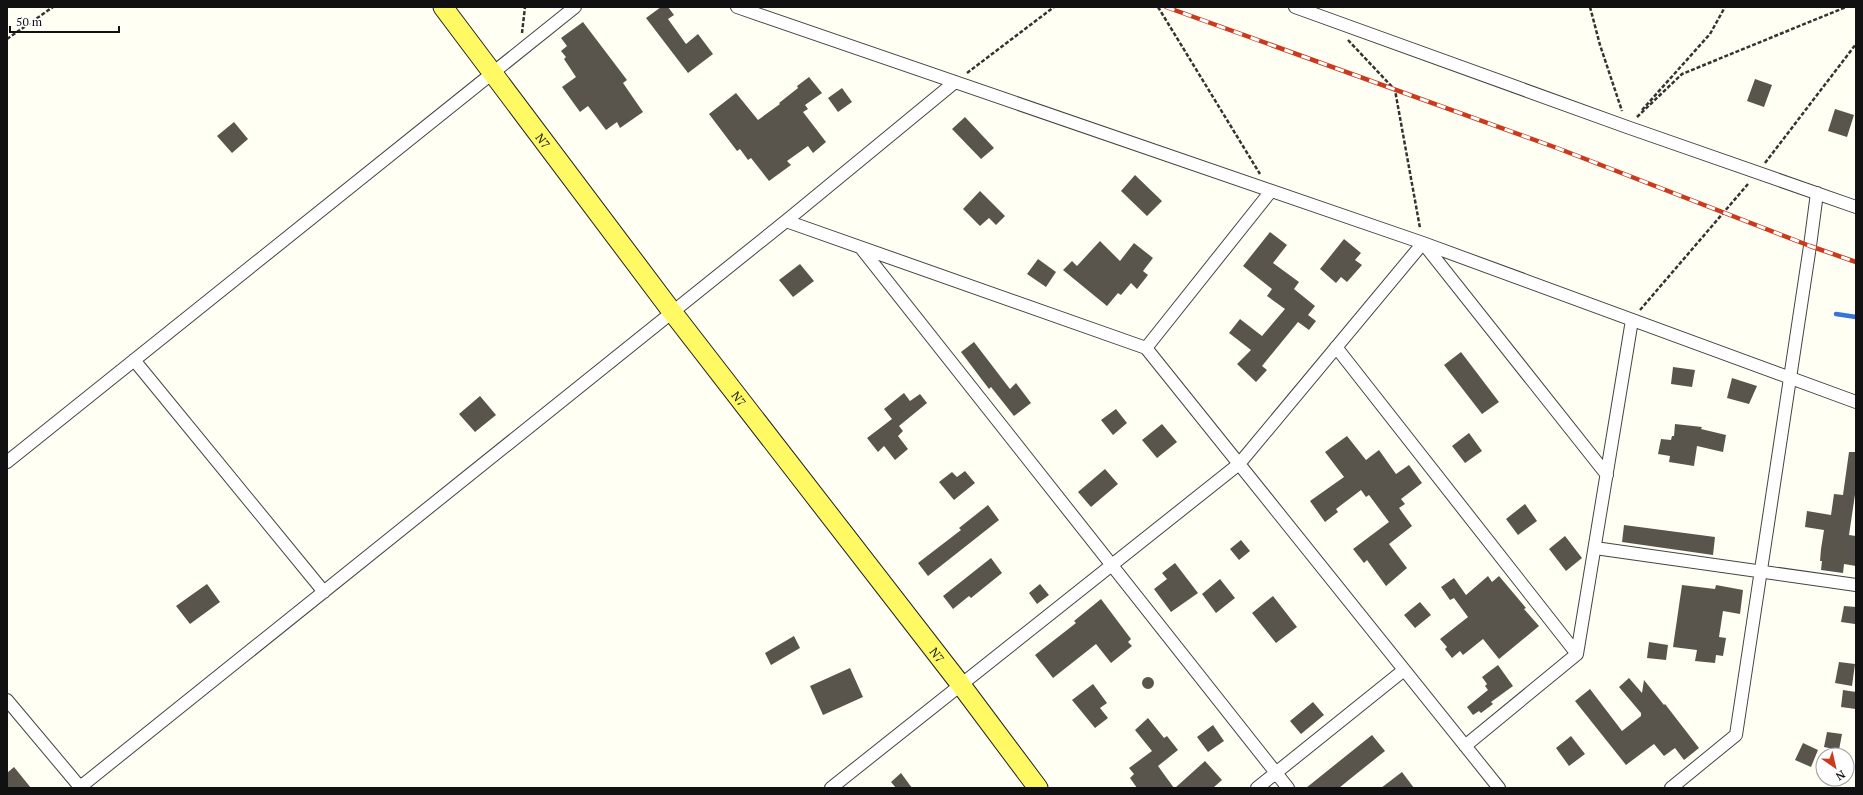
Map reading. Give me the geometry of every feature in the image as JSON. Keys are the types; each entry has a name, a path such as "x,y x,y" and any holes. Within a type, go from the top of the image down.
{"main road":[{"name":"N7","path":"443,7 673,313 1038,788"}],"street":[{"path":"7,462 575,7"},
{"path":"737,7 1423,243 1856,402"},
{"path":"1295,7 1324,12 1627,127 1856,207"},
{"path":"7,700 79,788 673,313 955,82"},
{"path":"1146,348 1270,191"},
{"path":"1671,788 1736,735 1790,378 1816,193"},
{"path":"786,221 1146,348 1499,788"},
{"path":"831,788 1239,464 1423,243"},
{"path":"1423,243 1607,475"},
{"path":"861,248 1288,788"},
{"path":"1465,746 1577,654 1632,320"},
{"path":"1336,347 1577,654"},
{"path":"134,360 324,592"},
{"path":"1595,548 1856,585"},
{"path":"1257,788 1404,670"}],"path":[{"path":"7,39 52,7"},
{"path":"519,52 526,7"},
{"path":"955,82 1054,7"},
{"path":"1158,7 1270,191"},
{"path":"1590,7 1600,45 1627,127"},
{"path":"1627,127 1710,34 1724,7"},
{"path":"1627,127 1682,74 1846,7"},
{"path":"1346,39 1394,90 1423,243"}],"building":[{"path":"661,7 668,7 674,15 668,19 686,44 698,34 713,54 688,73 646,18"},
{"path":"583,22 627,80 623,83 643,112 620,128 617,122 606,130 588,106 580,112 562,87 576,77 564,59 566,57 561,51 567,46 561,38"},
{"path":"809,77 822,93 805,105 808,109 803,112 826,142 813,153 808,146 787,161 791,165 769,181 751,158 748,160 740,149 737,151 709,114 736,93 758,120 780,104 779,103 798,88 797,86"},
{"path":"1755,79 1772,85 1764,107 1747,101"},
{"path":"842,88 852,102 838,112 828,98"},
{"path":"1835,109 1854,115 1847,137 1828,131"},
{"path":"965,117 994,148 981,159 952,129"},
{"path":"234,122 248,139 232,153 217,136"},
{"path":"1135,175 1162,201 1147,216 1121,191"},
{"path":"980,191 1005,216 996,225 989,218 980,226 963,209"},
{"path":"1270,232 1287,245 1273,263 1299,282 1294,289 1315,306 1308,315 1316,321 1309,330 1298,322 1262,366 1267,370 1256,382 1237,364 1251,350 1229,333 1240,319 1262,336 1285,309 1267,296 1272,289 1243,266"},
{"path":"1344,239 1361,253 1355,260 1362,265 1347,282 1341,277 1336,283 1320,269"},
{"path":"1100,241 1120,261 1134,243 1153,258 1143,271 1148,275 1137,289 1131,283 1121,295 1118,293 1107,306 1063,270 1072,261 1077,266"},
{"path":"1038,259 1056,272 1046,287 1027,274"},
{"path":"800,264 814,281 793,297 779,280"},
{"path":"974,342 1010,389 1016,383 1031,403 1014,416 991,387 989,389 961,352"},
{"path":"1461,352 1499,402 1482,414 1444,365"},
{"path":"1673,367 1695,370 1692,387 1671,384"},
{"path":"1732,378 1757,386 1749,404 1727,398"},
{"path":"904,393 910,401 920,394 927,403 899,426 903,431 898,436 908,449 895,460 884,446 878,452 867,438 892,419 884,409"},
{"path":"480,396 496,415 475,432 459,414"},
{"path":"1116,409 1127,423 1113,435 1101,420"},
{"path":"1162,424 1177,442 1157,458 1142,440"},
{"path":"1675,424 1702,427 1701,429 1726,435 1723,452 1697,446 1694,466 1669,462 1670,456 1658,454 1661,439 1671,440 1672,436 1674,436"},
{"path":"1469,433 1482,451 1465,463 1452,446"},
{"path":"1347,436 1366,460 1379,450 1396,474 1409,465 1422,483 1401,499 1405,504 1399,508 1412,526 1389,544 1407,568 1386,586 1367,560 1364,563 1353,549 1389,522 1369,495 1366,497 1361,490 1336,509 1338,512 1325,522 1310,501 1344,477 1325,452"},
{"path":"1849,452 1856,452 1856,488 1849,535 1856,536 1856,566 1844,564 1843,573 1821,570 1822,561 1820,561 1824,530 1805,527 1807,511 1831,515 1834,494 1843,495"},
{"path":"1105,469 1118,484 1091,507 1078,492"},
{"path":"965,471 975,483 954,500 939,482 952,472 957,477"},
{"path":"1525,504 1537,521 1518,535 1506,519"},
{"path":"988,505 999,520 928,576 918,563 961,530 959,528"},
{"path":"1624,525 1715,537 1713,555 1622,542"},
{"path":"1565,536 1582,558 1566,571 1549,549"},
{"path":"1241,540 1250,551 1239,560 1230,549"},
{"path":"991,558 1002,573 971,598 969,596 953,609 943,596"},
{"path":"1175,563 1198,593 1171,612 1154,589 1167,579 1162,573"},
{"path":"1488,576 1492,582 1499,576 1539,626 1499,659 1483,639 1463,655 1460,651 1452,658 1445,649 1447,647 1440,639 1468,617 1454,598 1450,600 1441,587 1454,578 1466,595"},
{"path":"1220,579 1235,598 1216,613 1202,594"},
{"path":"207,584 220,602 190,624 176,606"},
{"path":"1040,584 1049,595 1037,604 1029,593"},
{"path":"1682,585 1715,589 1716,585 1743,590 1740,614 1723,611 1719,637 1726,638 1723,656 1716,655 1715,663 1695,661 1697,650 1673,647"},
{"path":"1273,596 1297,627 1276,643 1252,613"},
{"path":"1101,599 1131,639 1128,642 1132,646 1111,663 1096,644 1053,678 1035,655 1076,623 1074,621"},
{"path":"1420,602 1431,615 1415,628 1404,615"},
{"path":"1844,606 1856,607 1855,624 1841,622"},
{"path":"794,636 800,648 771,665 765,653"},
{"path":"1649,642 1668,645 1666,660 1647,658"},
{"path":"1839,662 1855,664 1852,686 1835,683"},
{"path":"1498,665 1513,686 1491,702 1493,704 1481,713 1479,711 1473,715 1467,707 1488,690 1485,686 1487,684 1482,677"},
{"path":"850,668 863,697 823,715 810,686"},
{"path":"1148,677 1152,679 1154,683 1152,687 1148,689 1144,687 1142,683 1144,679"},
{"path":"1629,678 1642,693 1644,680 1664,705 1665,704 1699,748 1684,760 1675,748 1664,756 1654,744 1626,765 1575,701 1590,689 1622,731 1641,716 1641,713 1619,687"},
{"path":"1093,684 1107,703 1100,708 1108,718 1095,728 1072,700"},
{"path":"1843,690 1856,692 1856,709 1841,707"},
{"path":"1313,702 1324,715 1301,734 1290,721"},
{"path":"1148,718 1164,738 1167,736 1178,750 1158,766 1174,788 1137,788 1130,778 1134,774 1129,768 1152,751 1135,730"},
{"path":"1213,725 1224,741 1208,752 1197,737"},
{"path":"1827,732 1842,734 1840,747 1824,747"},
{"path":"1372,735 1385,751 1339,788 1306,788"},
{"path":"1571,736 1585,754 1569,766 1556,748"},
{"path":"1803,743 1815,749 1815,757 1811,767 1795,760"},
{"path":"1205,761 1222,780 1213,788 1175,788"},
{"path":"14,767 31,788 7,788 7,773"},
{"path":"1402,772 1414,788 1381,788"},
{"path":"901,773 912,788 896,788 891,782"}],"waterway":[{"path":"1836,314 1856,317"}],"railway":[{"path":"1166,7 1557,148 1810,246 1856,262"}]}
